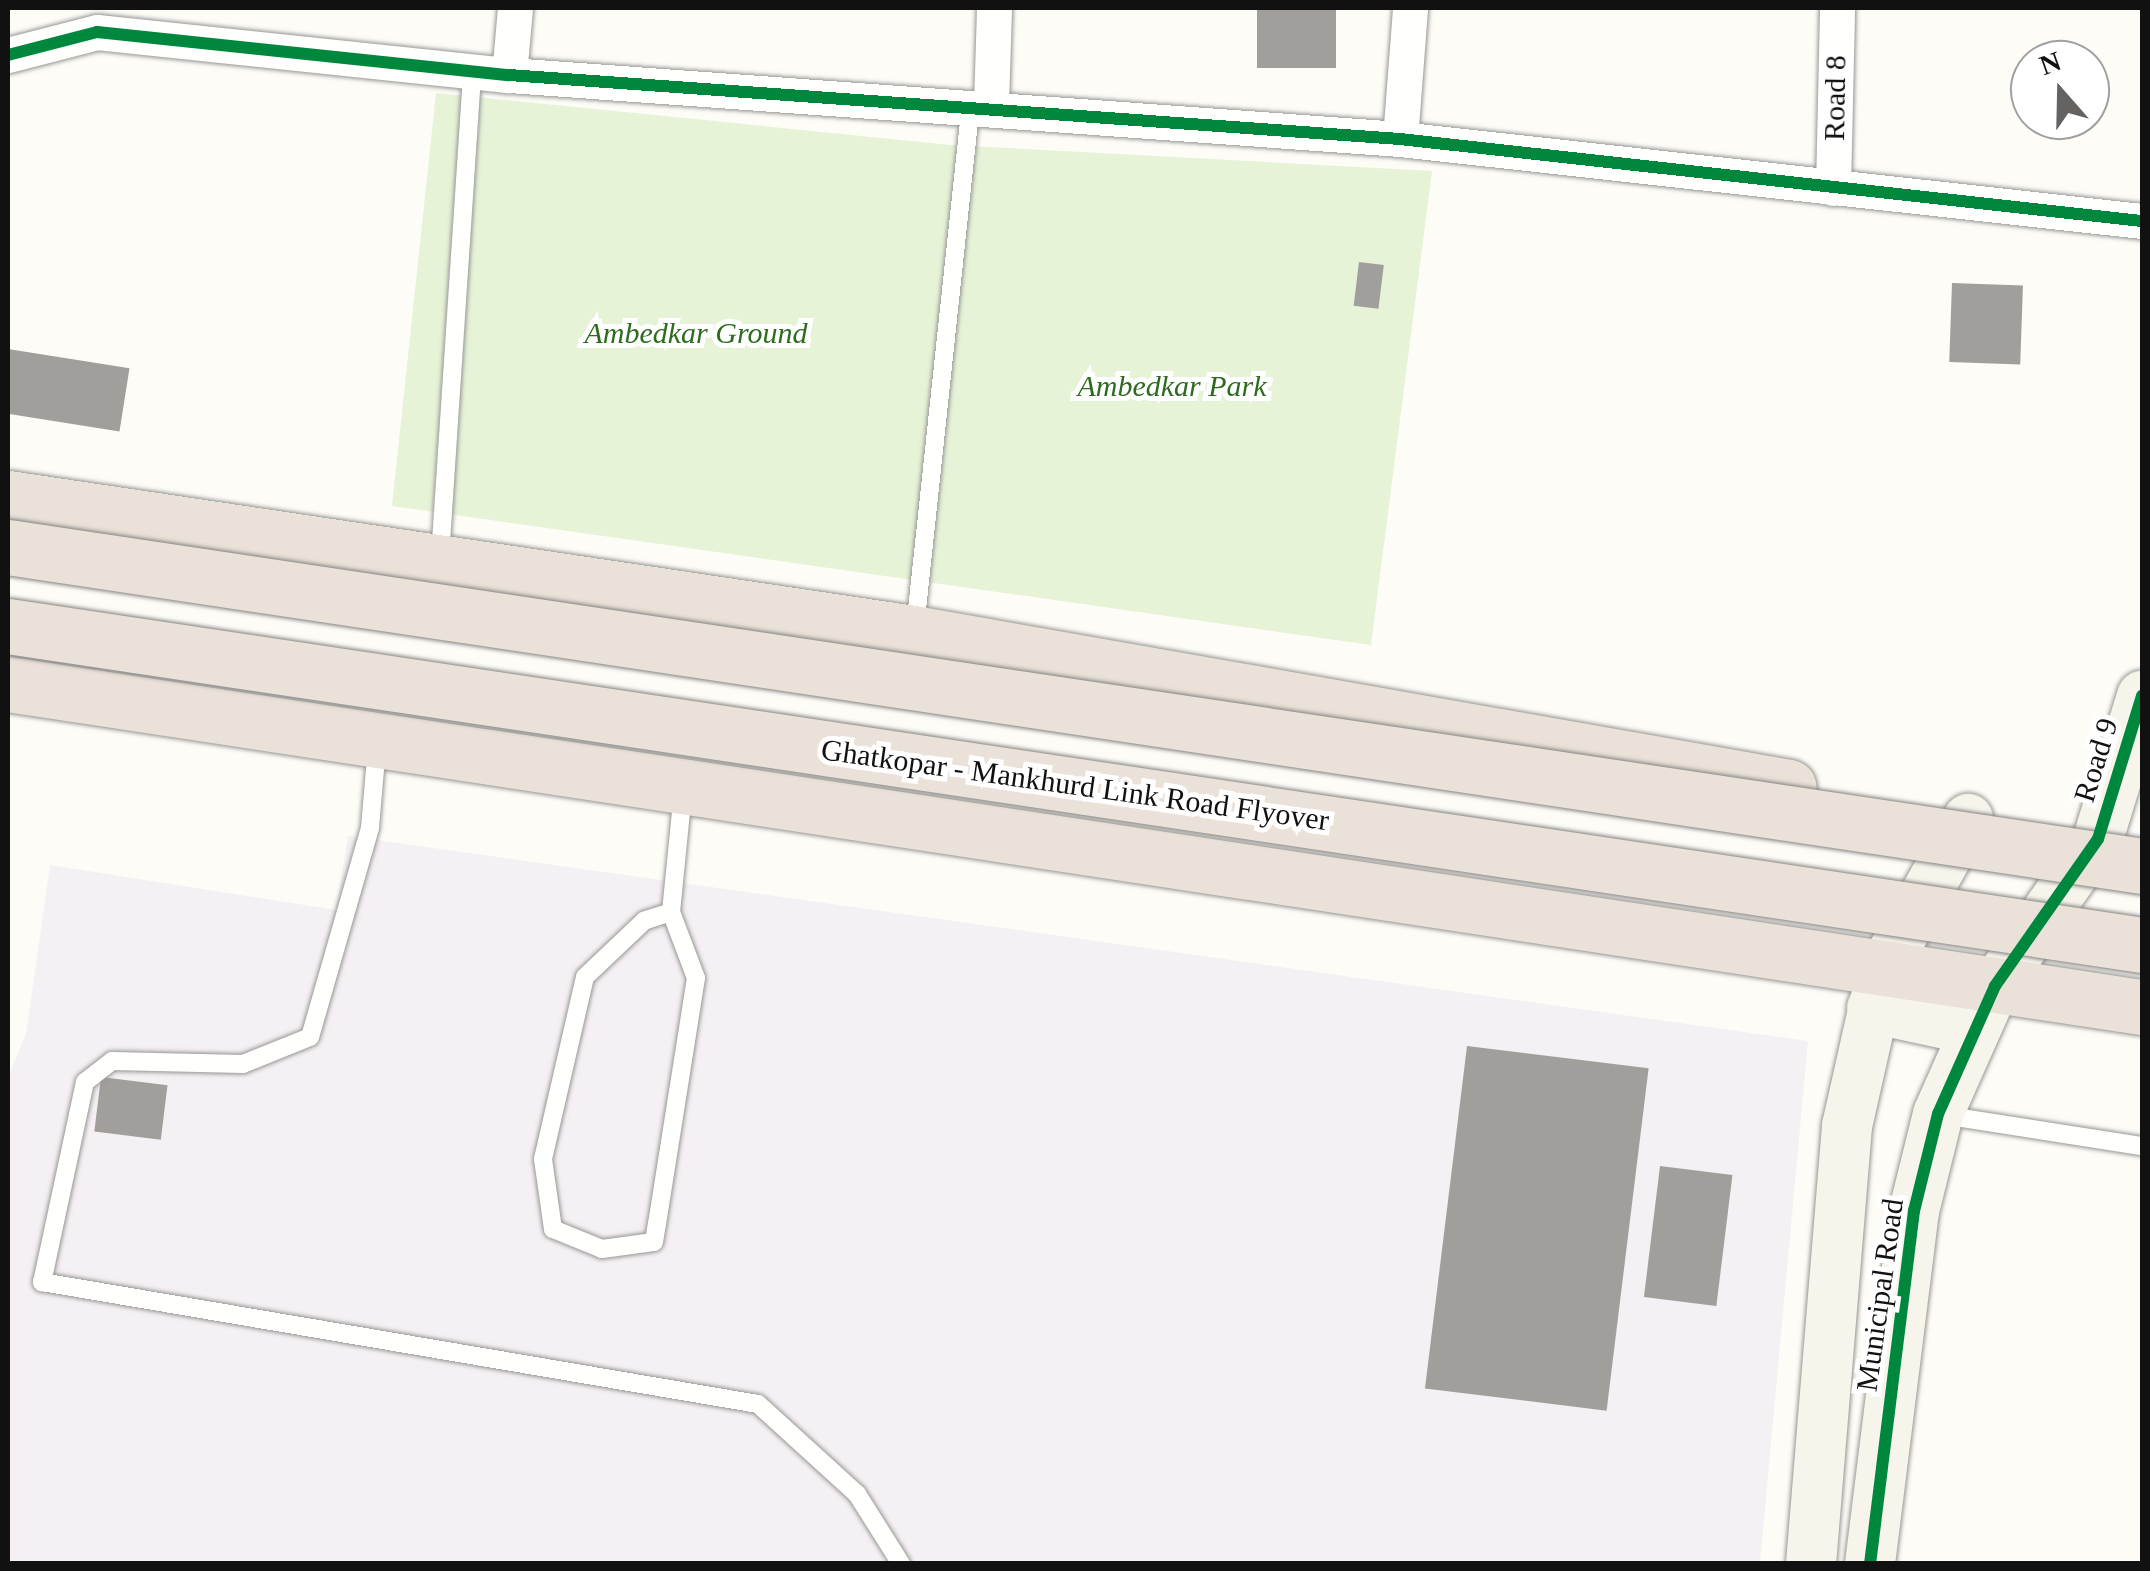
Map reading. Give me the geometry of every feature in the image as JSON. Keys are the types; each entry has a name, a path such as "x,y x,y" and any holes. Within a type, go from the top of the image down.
{"highway":[{"path":"8,498 914,633 2128,850"},
{"path":"8,548 2128,850"},
{"name":"Ghatkopar - Mankhurd Link Road Flyover","path":"8,626 2142,944"},
{"path":"8,684 684,786 1984,1008 2142,1007"}],"street":[{"path":"510,75 515,8"},
{"path":"981,104 994,8"},
{"path":"1400,140 1410,8"},
{"name":"Road 8","path":"1833,188 1837,8"},
{"path":"8,55 98,20 510,75 981,104 1400,140 2142,220"},
{"name":"Road 9","path":"2128,850 2142,696"},
{"name":"Municipal Road","path":"1811,1564 1846,1126 1877,990 1968,819"},
{"name":"Municipal Road","path":"1870,1564 1914,1211 1938,1114 1984,1008 2128,850"}],"lane":[{"path":"440,562 472,70"},
{"path":"914,633 981,104"},
{"path":"378,739 370,828 310,1037 242,1064 112,1061 84,1082 42,1282 758,1404 857,1494 901,1564"},
{"path":"671,912 644,921 585,977 543,1159 553,1229 602,1249 654,1242 696,978 671,912 684,786"},
{"path":"1938,1114 2142,1146"}],"shaded area":[{"path":"348,836 1808,1041 1760,1563 8,1564 8,1077 26,1034 50,865 336,910"}],"green space":[{"path":"436,93 951,145 1432,171 1371,645 392,506"}],"building":[{"path":"1257,8 1336,8 1336,68 1257,68"},
{"path":"1359,262 1384,265 1378,309 1354,306"},
{"path":"1952,283 2023,285 2020,364 1949,362"},
{"path":"8,349 129,368 119,431 8,414"},
{"path":"1467,1046 1649,1068 1607,1411 1425,1388"},
{"path":"101,1077 168,1085 161,1140 94,1132"},
{"path":"1660,1166 1732,1175 1716,1306 1644,1297"}],"cycle path":[{"path":"8,55 97,32 509,75 1400,139 2142,221"},
{"path":"1870,1564 1914,1211 1938,1114 1995,986 2098,839 2142,696"}],"park label":[{"name":"Ambedkar Ground","path":"696,333"},
{"name":"Ambedkar Park","path":"1172,386"}]}
